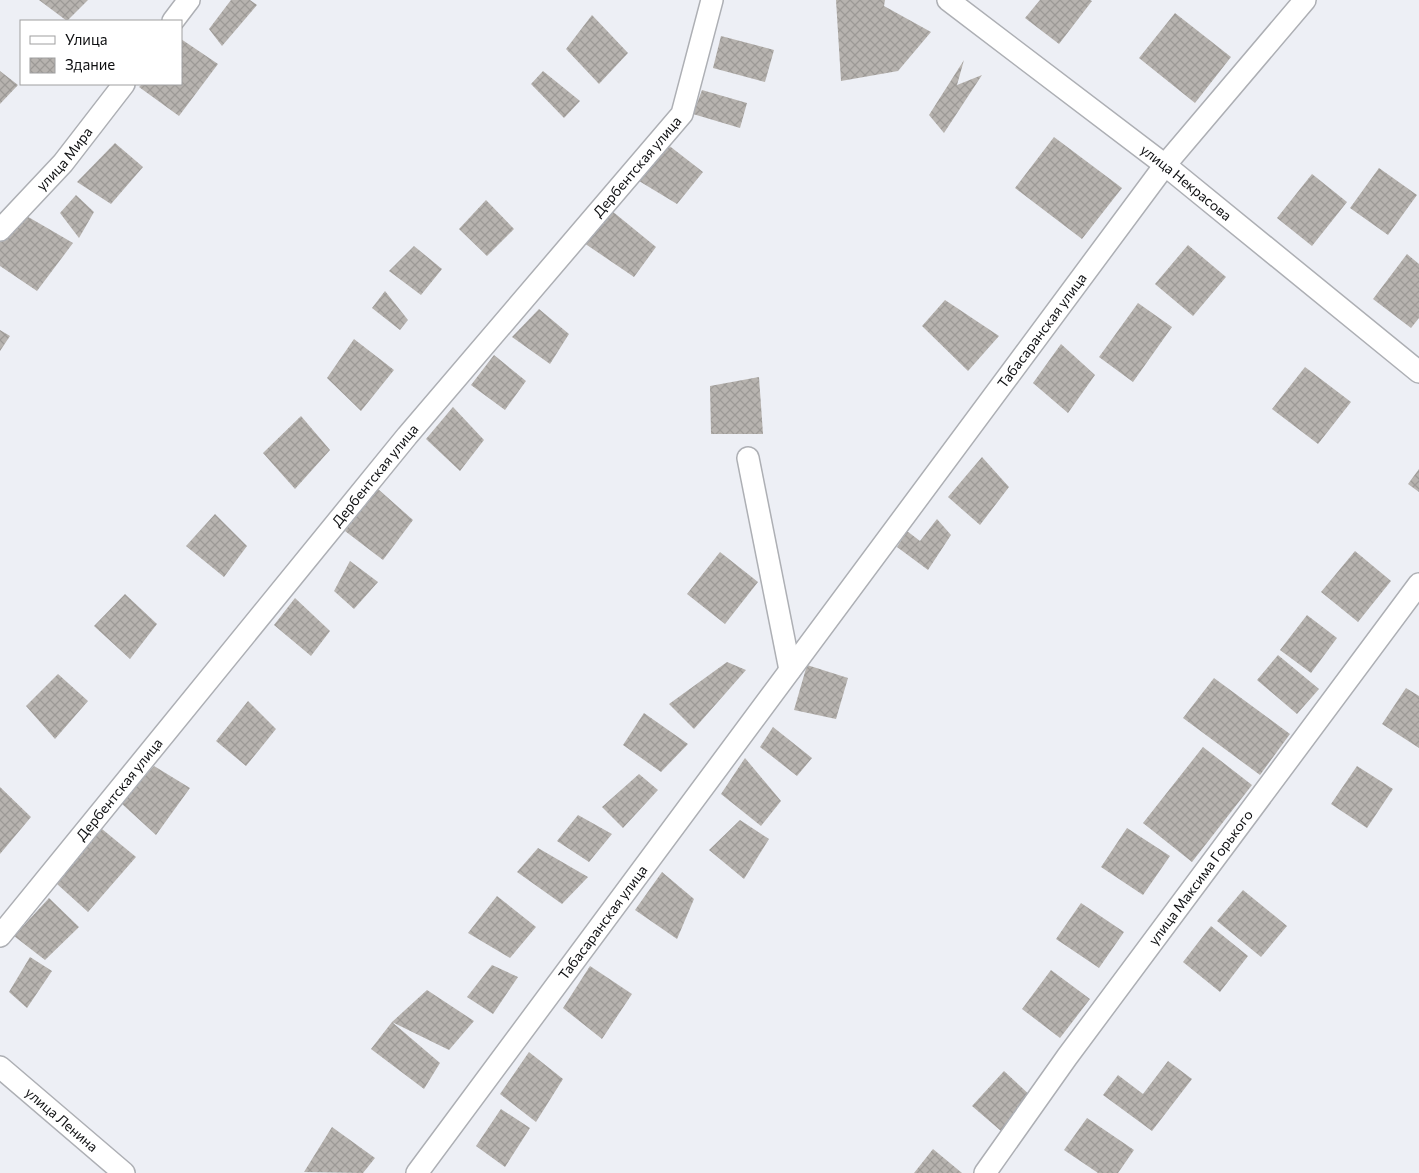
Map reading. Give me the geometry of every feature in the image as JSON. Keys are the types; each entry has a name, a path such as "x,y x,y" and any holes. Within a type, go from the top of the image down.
{"street":[{"path":"174,20 189,0"},
{"name":"Дербентская улица","path":"0,936 407,436 682,114 712,0"},
{"name":"улица Некрасова","path":"948,0 1165,165 1419,372"},
{"name":"Табасаранская улица","path":"417,1173 1165,165 1305,0"},
{"name":"улица Мира","path":"0,230 63,162 123,85"},
{"path":"748,458 790,670"},
{"name":"улица Максима Горького","path":"985,1173 1067,1058 1419,584"},
{"name":"улица Ленина","path":"0,1067 124,1173"}],"building":[{"path":"39,0 88,0 68,20"},
{"path":"231,0 250,0 257,5 222,46 209,29"},
{"path":"836,0 885,0 884,6 931,32 898,71 841,81"},
{"path":"1040,0 1092,1 1059,44 1025,18"},
{"path":"1175,13 1231,57 1195,103 1139,58"},
{"path":"592,15 628,53 599,84 566,49"},
{"path":"721,36 774,50 765,82 713,68"},
{"path":"182,40 218,64 179,116 139,87 141,85 182,85"},
{"path":"964,60 957,85 982,75 944,133 929,115"},
{"path":"0,71 18,85 0,104"},
{"path":"543,71 580,101 564,118 531,84"},
{"path":"702,90 747,103 740,128 693,114"},
{"path":"1054,137 1122,188 1082,239 1015,188"},
{"path":"115,143 143,167 111,204 77,182"},
{"path":"667,144 703,172 677,204 639,181"},
{"path":"1379,168 1417,195 1388,235 1350,208"},
{"path":"1312,174 1347,202 1312,246 1277,218"},
{"path":"76,195 94,212 79,238 60,213"},
{"path":"486,200 514,229 487,256 459,229"},
{"path":"18,211 73,243 37,291 0,266 0,230"},
{"path":"612,211 656,247 634,277 584,243"},
{"path":"1188,245 1226,277 1193,316 1155,284"},
{"path":"414,246 442,269 421,295 389,271"},
{"path":"1407,254 1419,264 1419,318 1411,328 1373,299"},
{"path":"385,291 408,320 400,330 372,308"},
{"path":"945,300 999,336 968,371 922,326"},
{"path":"1138,303 1172,327 1133,382 1099,357"},
{"path":"539,309 569,334 550,364 512,337"},
{"path":"0,330 10,336 0,351"},
{"path":"354,339 394,370 361,411 327,378"},
{"path":"1061,344 1095,375 1068,413 1033,383"},
{"path":"494,355 526,381 505,410 471,385"},
{"path":"1305,367 1351,402 1318,444 1272,409"},
{"path":"759,377 763,434 711,434 710,386"},
{"path":"453,407 484,440 460,471 426,439"},
{"path":"301,416 330,450 295,489 263,453"},
{"path":"982,457 1009,487 980,525 948,497"},
{"path":"1419,469 1419,492 1408,484"},
{"path":"378,489 413,520 383,560 345,531"},
{"path":"215,514 247,546 224,577 186,546"},
{"path":"937,519 951,535 928,570 897,547 907,531 920,541"},
{"path":"1355,551 1391,581 1358,622 1321,592"},
{"path":"720,552 758,582 725,624 687,594"},
{"path":"350,561 378,582 354,609 334,591"},
{"path":"125,594 157,624 130,659 94,626"},
{"path":"295,598 330,631 311,656 274,625"},
{"path":"1307,615 1337,638 1311,673 1280,650"},
{"path":"1278,655 1319,689 1297,714 1257,680"},
{"path":"727,662 746,670 694,729 669,704"},
{"path":"807,665 848,678 836,719 794,710"},
{"path":"58,674 88,701 55,739 26,706"},
{"path":"1214,678 1290,734 1260,775 1183,718"},
{"path":"1406,688 1419,696 1419,748 1382,724"},
{"path":"248,701 276,729 246,766 216,741"},
{"path":"644,713 688,744 661,772 623,745"},
{"path":"773,727 812,758 797,776 760,747"},
{"path":"1203,747 1252,785 1192,862 1143,823"},
{"path":"745,758 781,801 761,826 721,794"},
{"path":"154,766 190,788 156,835 121,803"},
{"path":"1357,766 1393,789 1367,828 1331,804"},
{"path":"639,774 658,790 623,828 602,807"},
{"path":"0,787 31,817 0,854"},
{"path":"578,815 612,834 589,862 557,841"},
{"path":"740,820 769,839 744,879 709,850"},
{"path":"1127,828 1170,856 1143,895 1101,867"},
{"path":"102,829 136,857 88,912 57,884"},
{"path":"538,848 588,877 562,904 517,872"},
{"path":"662,872 694,899 677,939 635,910"},
{"path":"1243,890 1287,926 1261,957 1217,921"},
{"path":"497,896 536,927 510,958 468,933"},
{"path":"49,898 79,927 45,960 14,936"},
{"path":"1081,903 1124,932 1099,968 1056,939"},
{"path":"1211,926 1248,956 1220,992 1183,962"},
{"path":"30,957 52,971 27,1008 9,992"},
{"path":"492,965 518,977 493,1014 467,997"},
{"path":"590,966 632,994 602,1039 563,1008"},
{"path":"1051,970 1090,999 1060,1038 1022,1009"},
{"path":"427,990 474,1021 449,1050 392,1022"},
{"path":"392,1022 440,1063 424,1089 371,1049"},
{"path":"529,1052 563,1079 536,1122 500,1094"},
{"path":"1168,1061 1192,1079 1152,1131 1103,1095 1118,1075 1143,1094"},
{"path":"1004,1071 1032,1097 1001,1131 972,1106"},
{"path":"501,1109 530,1128 505,1167 476,1146"},
{"path":"1087,1118 1134,1150 1118,1173 1098,1173 1064,1150"},
{"path":"332,1127 375,1158 363,1173 304,1172"},
{"path":"933,1149 962,1173 914,1173"}]}
